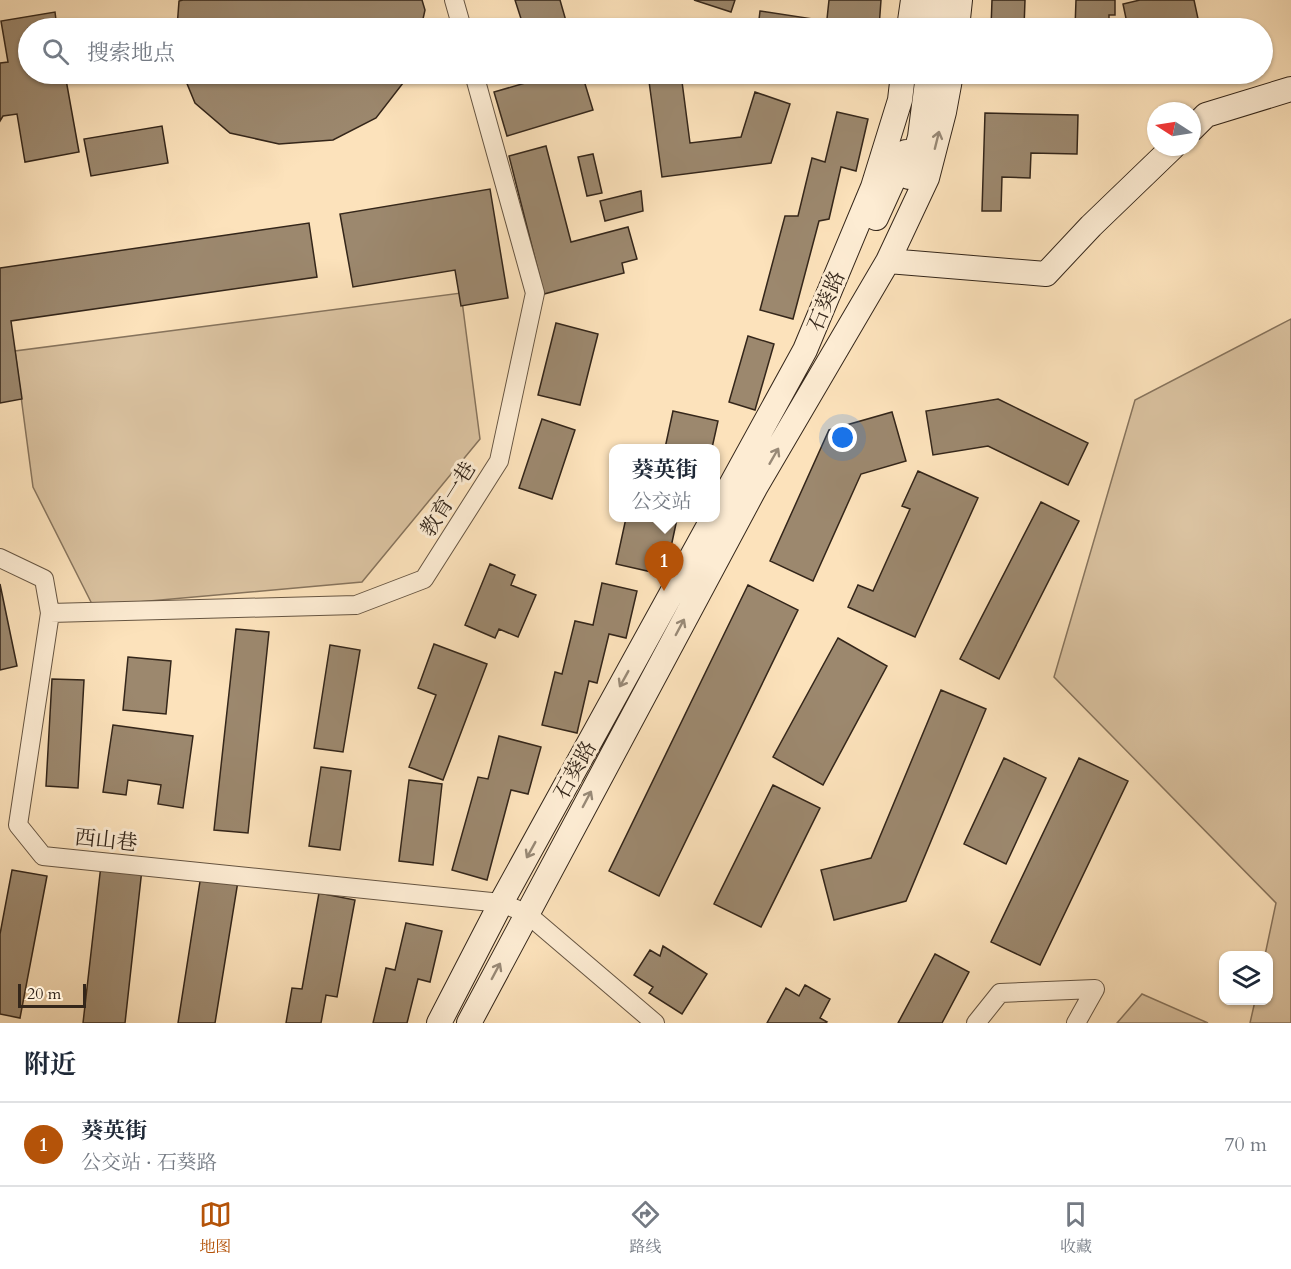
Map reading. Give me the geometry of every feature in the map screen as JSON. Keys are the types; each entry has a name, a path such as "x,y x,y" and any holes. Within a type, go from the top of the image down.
{"main road":[{"path":"910,18 913,0"},
{"path":"934,18 937,0"},
{"path":"958,18 960,0"},
{"name":"石葵路","path":"720,505 805,350 873,187 900,100 902,84"},
{"path":"829,361 860,285 914,167 926,84"},
{"path":"469,1023 755,488 888,261 927,178 949,84"},
{"path":"1201,121 1206,116 1291,89"},
{"path":"805,350 843,285 899,172 922,112"},
{"path":"888,261 1046,274 1091,226 1164,156"},
{"name":"石葵路","path":"439,1023 501,903 711,522"}],"street":[{"path":"454,0 459,18"},
{"name":"教育一巷","path":"50,613 356,605 424,579 499,461 534,294 477,84"},
{"name":"西山巷","path":"0,558 44,579 50,613 18,825 42,856 501,903 526,913 655,1023"},
{"path":"976,1023 1000,993 1095,989 1076,1023"}],"shaded area":[{"path":"461,293 480,439 362,582 93,606 33,487 15,351"},
{"path":"1291,319 1291,1023 1250,1023 1254,1005 1273,1005 1273,951 1266,951 1276,903 1054,677 1135,400"},
{"path":"1142,994 1208,1023 1117,1023"}],"building":[{"path":"422,0 425,10 423,18 178,18 179,1"},
{"path":"515,0 560,0 565,18 521,18"},
{"path":"694,0 735,0 731,12"},
{"path":"829,0 881,0 880,18 827,18"},
{"path":"992,0 1025,0 1024,18 991,18"},
{"path":"1076,0 1115,0 1115,15 1109,15 1109,18 1075,18"},
{"path":"1140,0 1194,0 1198,18 1126,18 1123,4"},
{"path":"760,11 807,18 759,18"},
{"path":"55,12 56,18 19,18"},
{"path":"18,18 18,84 67,84 79,152 25,162 17,114 3,116 0,121 0,63 8,62 1,21"},
{"path":"187,84 402,84 376,118 333,140 279,144 230,133 195,103"},
{"path":"522,84 585,84 593,110 507,136 494,92"},
{"path":"649,84 682,84 690,143 741,137 755,92 790,104 771,163 662,177"},
{"path":"837,112 868,119 856,171 841,167 829,219 819,221 793,319 760,310 785,216 798,216 812,158 825,162"},
{"path":"985,113 1078,115 1077,154 1031,153 1030,178 1002,177 1001,211 982,211"},
{"path":"162,126 168,163 91,176 84,139"},
{"path":"546,146 571,242 628,227 637,259 622,263 624,273 544,294 509,156"},
{"path":"593,154 602,193 587,196 578,157"},
{"path":"490,189 508,298 461,306 455,270 353,287 340,214"},
{"path":"641,191 643,211 605,221 600,201"},
{"path":"309,223 317,277 11,321 22,399 0,403 0,268"},
{"path":"556,323 598,334 580,405 538,395"},
{"path":"748,336 774,344 755,410 729,402"},
{"path":"998,399 1088,443 1068,485 988,446 933,455 926,411"},
{"path":"673,411 718,421 713,444 666,444"},
{"path":"892,412 906,461 861,474 813,581 770,561 829,430"},
{"path":"542,419 575,430 552,499 519,488"},
{"path":"918,471 978,498 915,637 848,607 858,585 873,591 910,509 902,506"},
{"path":"1041,502 1079,521 999,679 960,659"},
{"path":"625,522 676,522 665,575 616,564"},
{"path":"490,564 515,575 511,585 536,595 518,637 499,629 495,638 465,625"},
{"path":"602,583 637,591 626,638 609,634 597,683 589,681 577,733 542,725 555,672 562,674 575,621 593,625"},
{"path":"0,584 17,666 0,670"},
{"path":"748,585 798,610 659,896 609,871"},
{"path":"236,629 269,632 248,833 214,830"},
{"path":"838,638 887,666 823,785 773,757"},
{"path":"434,644 487,664 443,780 409,767 436,695 418,688"},
{"path":"330,645 360,650 343,752 314,748"},
{"path":"128,657 171,661 166,714 123,710"},
{"path":"52,679 84,680 78,788 46,786"},
{"path":"941,690 986,709 906,901 834,920 821,870 871,858"},
{"path":"113,725 193,736 183,808 158,804 161,785 128,780 126,795 103,792"},
{"path":"499,736 541,747 528,794 511,790 487,880 452,870 478,777 488,779"},
{"path":"1004,758 1046,778 1006,864 964,844"},
{"path":"1079,758 1128,781 1040,965 991,942"},
{"path":"321,767 351,771 340,850 309,846"},
{"path":"409,780 442,784 433,865 399,861"},
{"path":"773,785 820,808 761,927 714,904"},
{"path":"101,865 142,869 125,1023 83,1023"},
{"path":"12,870 47,876 20,1018 0,1014 0,934"},
{"path":"201,875 238,881 215,1023 178,1023"},
{"path":"319,893 355,900 337,997 326,995 321,1023 286,1023 292,988 302,989"},
{"path":"406,923 442,931 430,982 418,979 407,1023 373,1023 386,968 395,970"},
{"path":"663,946 707,974 682,1014 649,993 653,987 634,975 650,950 660,956"},
{"path":"935,954 969,972 942,1023 898,1023"},
{"path":"805,985 830,999 820,1018 826,1023 767,1023 786,988 799,996"}],"place":[{"name":"葵英街","path":"664,591"}]}
